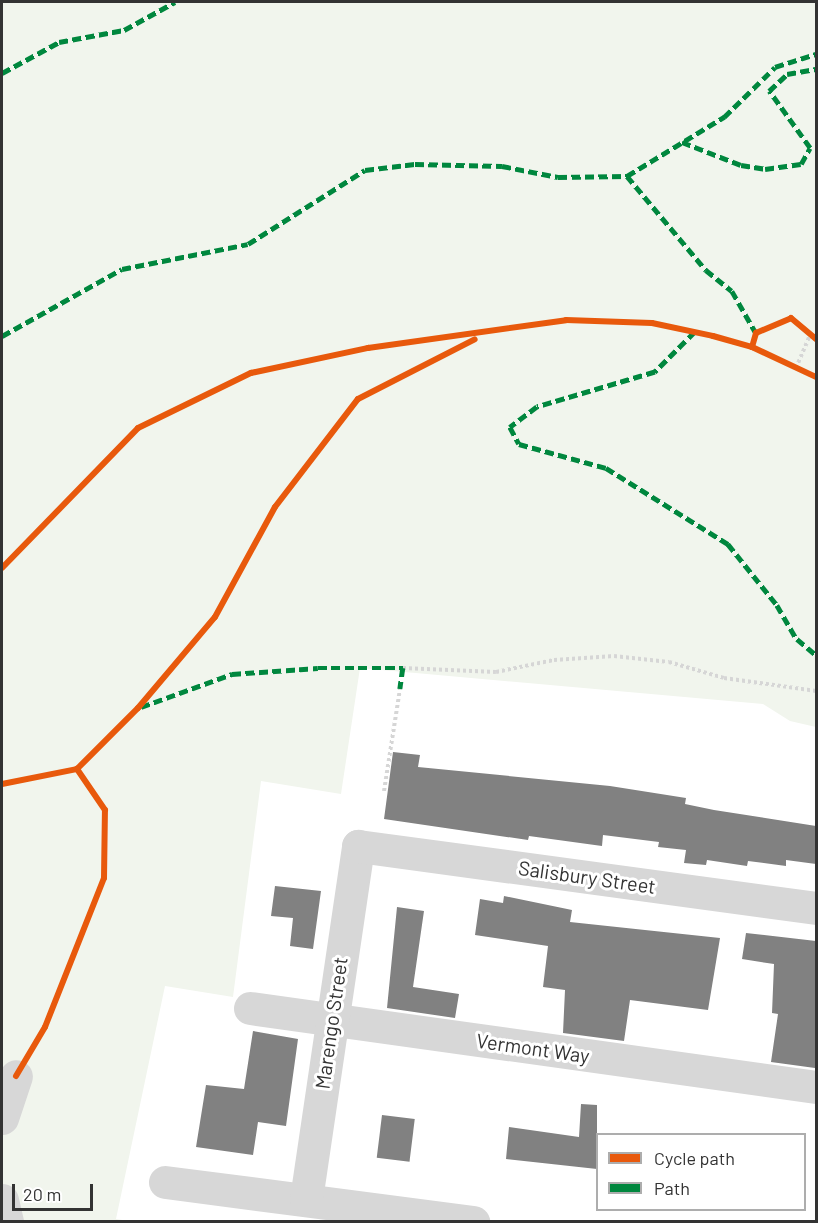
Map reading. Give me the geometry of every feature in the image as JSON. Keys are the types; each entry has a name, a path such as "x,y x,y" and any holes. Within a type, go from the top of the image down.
{"street":[{"name":"Salisbury Street","path":"358,846 816,908"},
{"name":"Marengo Street","path":"306,1199 358,846"},
{"name":"Vermont Way","path":"250,1008 816,1087"},
{"path":"2,1118 16,1076"},
{"path":"165,1182 473,1221"},
{"path":"2,1200 7,1221"}],"path":[{"path":"796,368 810,335"},
{"path":"403,668 496,672 554,660 614,656 669,662 724,678 816,691"},
{"path":"384,791 400,689"}],"shaded area":[{"path":"2,2 816,2 816,727 790,721 763,704 360,668 341,794 261,781 233,997 165,986 116,1219 129,1221 2,1222"}],"building":[{"path":"393,752 420,755 418,767 610,786 686,798 685,804 714,810 816,826 816,864 786,860 786,866 748,861 747,866 707,860 706,865 684,863 686,850 658,847 659,842 603,835 602,846 529,836 528,840 384,819"},
{"path":"275,886 321,891 313,949 290,946 293,918 271,916"},
{"path":"504,896 572,910 570,922 720,938 708,1010 630,1000 624,1041 563,1033 565,990 543,987 548,946 475,935 480,899 503,903"},
{"path":"397,907 424,911 413,987 459,994 455,1018 387,1008"},
{"path":"746,933 816,941 815,1068 771,1062 778,1014 772,1013 774,964 742,959"},
{"path":"253,1031 298,1039 286,1126 258,1122 253,1155 196,1147 206,1085 244,1089"},
{"path":"581,1104 597,1105 596,1169 506,1159 509,1127 579,1137"},
{"path":"382,1115 415,1119 410,1162 377,1158"}],"marked path":[{"path":"2,73 59,42 124,30 175,2"},
{"path":"2,336 122,269 248,244 365,170 415,164 502,166 558,177 627,176 724,117 775,67 816,54"},
{"path":"682,142 741,165 765,169 801,164 810,148 769,91 787,74 816,69"},
{"path":"627,176 706,270 732,291 756,333"},
{"path":"695,332 655,372 537,407 510,427 519,444 606,468 728,544 777,605 797,639 816,655"},
{"path":"141,707 232,674 318,668 403,668 400,689"}],"cycle path":[{"path":"752,347 756,333 791,318 816,339"},
{"path":"2,568 138,428 251,373 368,348 566,320 652,323 713,336 752,347 816,377"},
{"path":"2,784 77,769 138,708 215,617 275,507 358,399 475,339"},
{"path":"16,1076 45,1027 104,878 105,810 77,769"}]}
